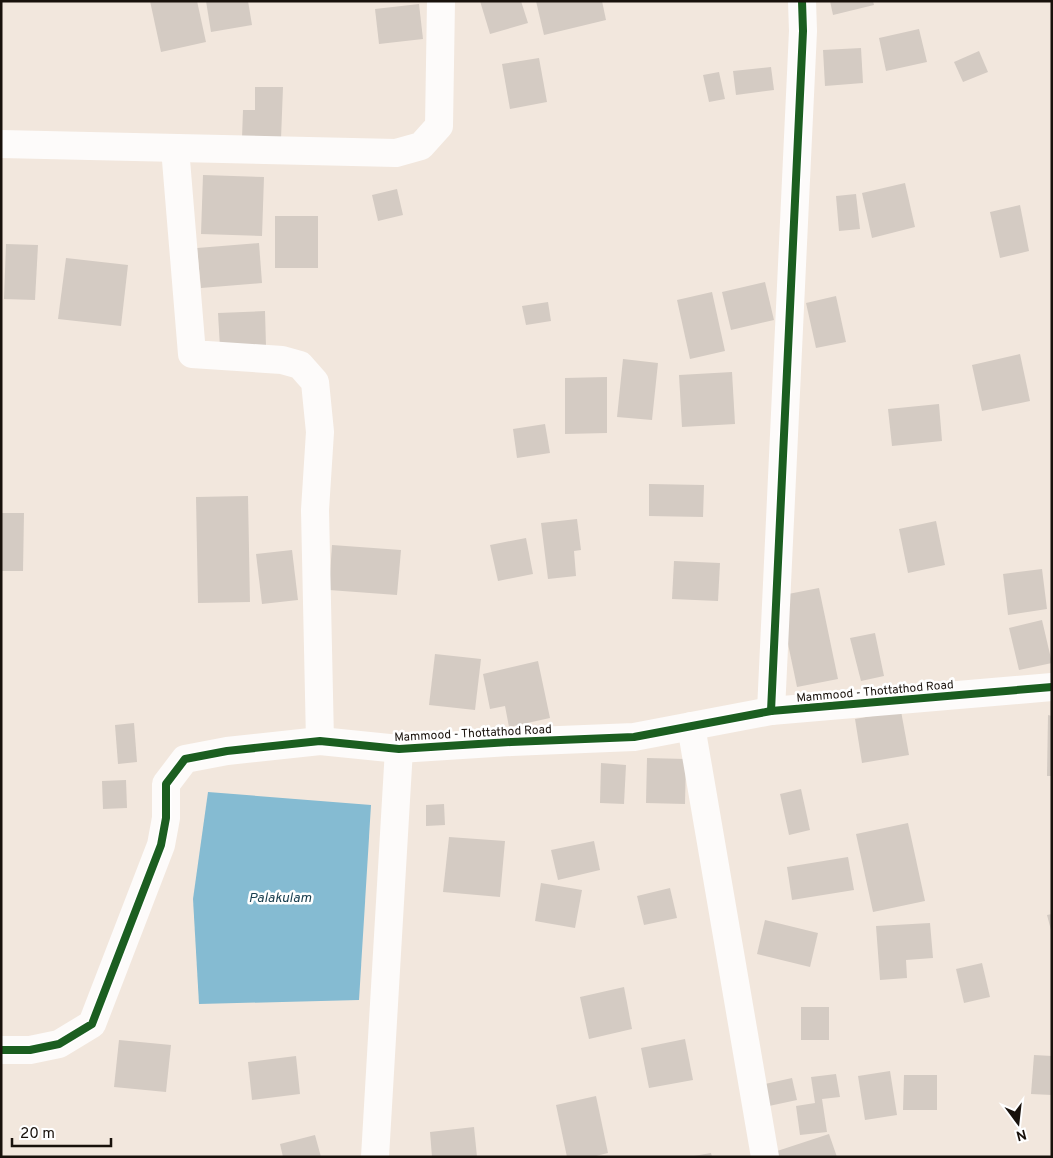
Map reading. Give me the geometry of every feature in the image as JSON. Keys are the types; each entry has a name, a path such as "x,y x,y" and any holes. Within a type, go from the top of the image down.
{"street":[{"path":"1,144 396,153 422,146 439,126 441,1"},
{"path":"771,711 803,31 802,1"},
{"path":"175,148 192,354 282,360 300,364 315,382 320,432 315,510 320,741"},
{"name":"Mammood - Thottathod Road","path":"1,1050 30,1050 59,1044 92,1024 161,845 166,818 166,784 186,759 227,751 320,741 399,749 634,737 771,711 1052,687"},
{"path":"691,726 765,1157"},
{"path":"375,1157 399,749"}],"water":[{"name":"Palakulam","path":"208,792 371,805 359,1000 199,1004 193,899"}],"building":[{"path":"150,1 197,1 206,42 161,52"},
{"path":"206,1 248,1 252,25 211,32"},
{"path":"480,1 521,1 528,23 490,34"},
{"path":"536,1 602,1 606,20 544,35"},
{"path":"830,1 873,1 874,5 833,15"},
{"path":"419,4 423,39 379,44 375,9"},
{"path":"919,29 927,62 886,71 879,38"},
{"path":"861,48 863,83 825,86 823,50"},
{"path":"979,51 988,72 963,82 954,62"},
{"path":"539,58 547,102 510,109 502,64"},
{"path":"771,67 774,90 736,95 733,71"},
{"path":"719,72 725,99 709,102 703,75"},
{"path":"255,87 283,87 281,139 242,138 243,110 255,110"},
{"path":"203,175 264,177 262,236 201,234"},
{"path":"905,183 915,227 872,238 862,193"},
{"path":"397,189 403,215 378,221 372,195"},
{"path":"856,194 860,229 839,231 836,196"},
{"path":"1020,205 1029,251 1000,258 990,212"},
{"path":"275,216 318,216 318,268 275,268"},
{"path":"259,243 262,283 201,288 197,248"},
{"path":"6,244 38,245 35,300 4,299"},
{"path":"66,258 128,265 121,326 58,319"},
{"path":"765,282 774,320 731,330 722,292"},
{"path":"712,292 725,351 690,359 677,300"},
{"path":"836,296 846,342 816,348 806,303"},
{"path":"548,302 551,321 526,325 522,306"},
{"path":"265,311 266,347 220,348 218,313"},
{"path":"1020,354 1030,401 982,411 972,365"},
{"path":"623,359 658,363 652,420 617,417"},
{"path":"732,372 735,424 682,427 679,375"},
{"path":"607,377 607,433 565,434 565,378"},
{"path":"939,404 942,441 892,446 888,409"},
{"path":"545,424 550,453 517,458 513,429"},
{"path":"649,484 704,485 703,517 649,516"},
{"path":"248,496 250,602 198,603 196,497"},
{"path":"1,513 24,513 23,571 1,571"},
{"path":"577,519 581,550 574,551 576,576 548,579 541,523"},
{"path":"936,521 945,565 908,573 899,529"},
{"path":"526,538 533,574 498,581 490,545"},
{"path":"332,545 401,550 397,595 329,590"},
{"path":"292,550 298,600 262,604 256,554"},
{"path":"674,561 720,563 718,601 672,599"},
{"path":"1042,569 1047,609 1008,615 1003,574"},
{"path":"819,588 838,679 797,687 778,596"},
{"path":"1042,620 1052,663 1019,670 1009,628"},
{"path":"875,633 884,676 861,681 850,638"},
{"path":"435,654 481,659 475,710 429,705"},
{"path":"538,661 550,718 509,727 505,706 490,709 483,674"},
{"path":"901,711 909,755 862,763 855,719"},
{"path":"1048,715 1052,716 1052,776 1047,776"},
{"path":"134,723 137,762 118,764 115,725"},
{"path":"647,758 686,759 685,804 646,803"},
{"path":"601,763 626,765 624,804 600,803"},
{"path":"126,780 127,808 103,809 102,781"},
{"path":"801,789 810,830 789,835 780,794"},
{"path":"444,804 445,825 426,826 426,805"},
{"path":"908,823 925,901 873,912 856,834"},
{"path":"449,837 505,841 500,897 443,892"},
{"path":"594,841 600,870 558,880 551,850"},
{"path":"848,857 854,890 792,900 787,867"},
{"path":"541,883 582,890 575,928 535,921"},
{"path":"670,888 677,918 644,925 637,896"},
{"path":"1052,914 1052,930 1051,930 1047,915"},
{"path":"765,920 818,933 810,967 757,954"},
{"path":"930,923 933,958 906,960 907,978 880,980 876,926"},
{"path":"982,963 990,997 964,1003 956,969"},
{"path":"624,987 632,1029 589,1039 580,997"},
{"path":"801,1007 829,1007 829,1040 801,1040"},
{"path":"685,1039 693,1080 649,1088 641,1048"},
{"path":"119,1040 171,1045 166,1092 114,1087"},
{"path":"1034,1055 1052,1056 1052,1095 1031,1094"},
{"path":"296,1056 300,1094 252,1100 248,1062"},
{"path":"890,1071 897,1115 865,1120 858,1076"},
{"path":"836,1074 840,1097 822,1099 827,1132 800,1135 796,1106 815,1103 811,1077"},
{"path":"904,1075 937,1075 937,1110 903,1110"},
{"path":"792,1078 797,1100 769,1106 765,1084"},
{"path":"596,1096 608,1153 592,1157 567,1157 556,1105"},
{"path":"474,1127 477,1157 432,1157 430,1132"},
{"path":"829,1134 837,1157 769,1157 768,1154"},
{"path":"315,1135 321,1157 283,1157 280,1144"},
{"path":"711,1153 712,1157 694,1156"}],"cycle path":[{"path":"771,711 803,31 802,1"},
{"path":"1,1050 30,1050 59,1044 92,1024 161,845 166,818 166,784 185,759 227,751 320,741 399,749 634,737 771,711 1052,687"}]}
